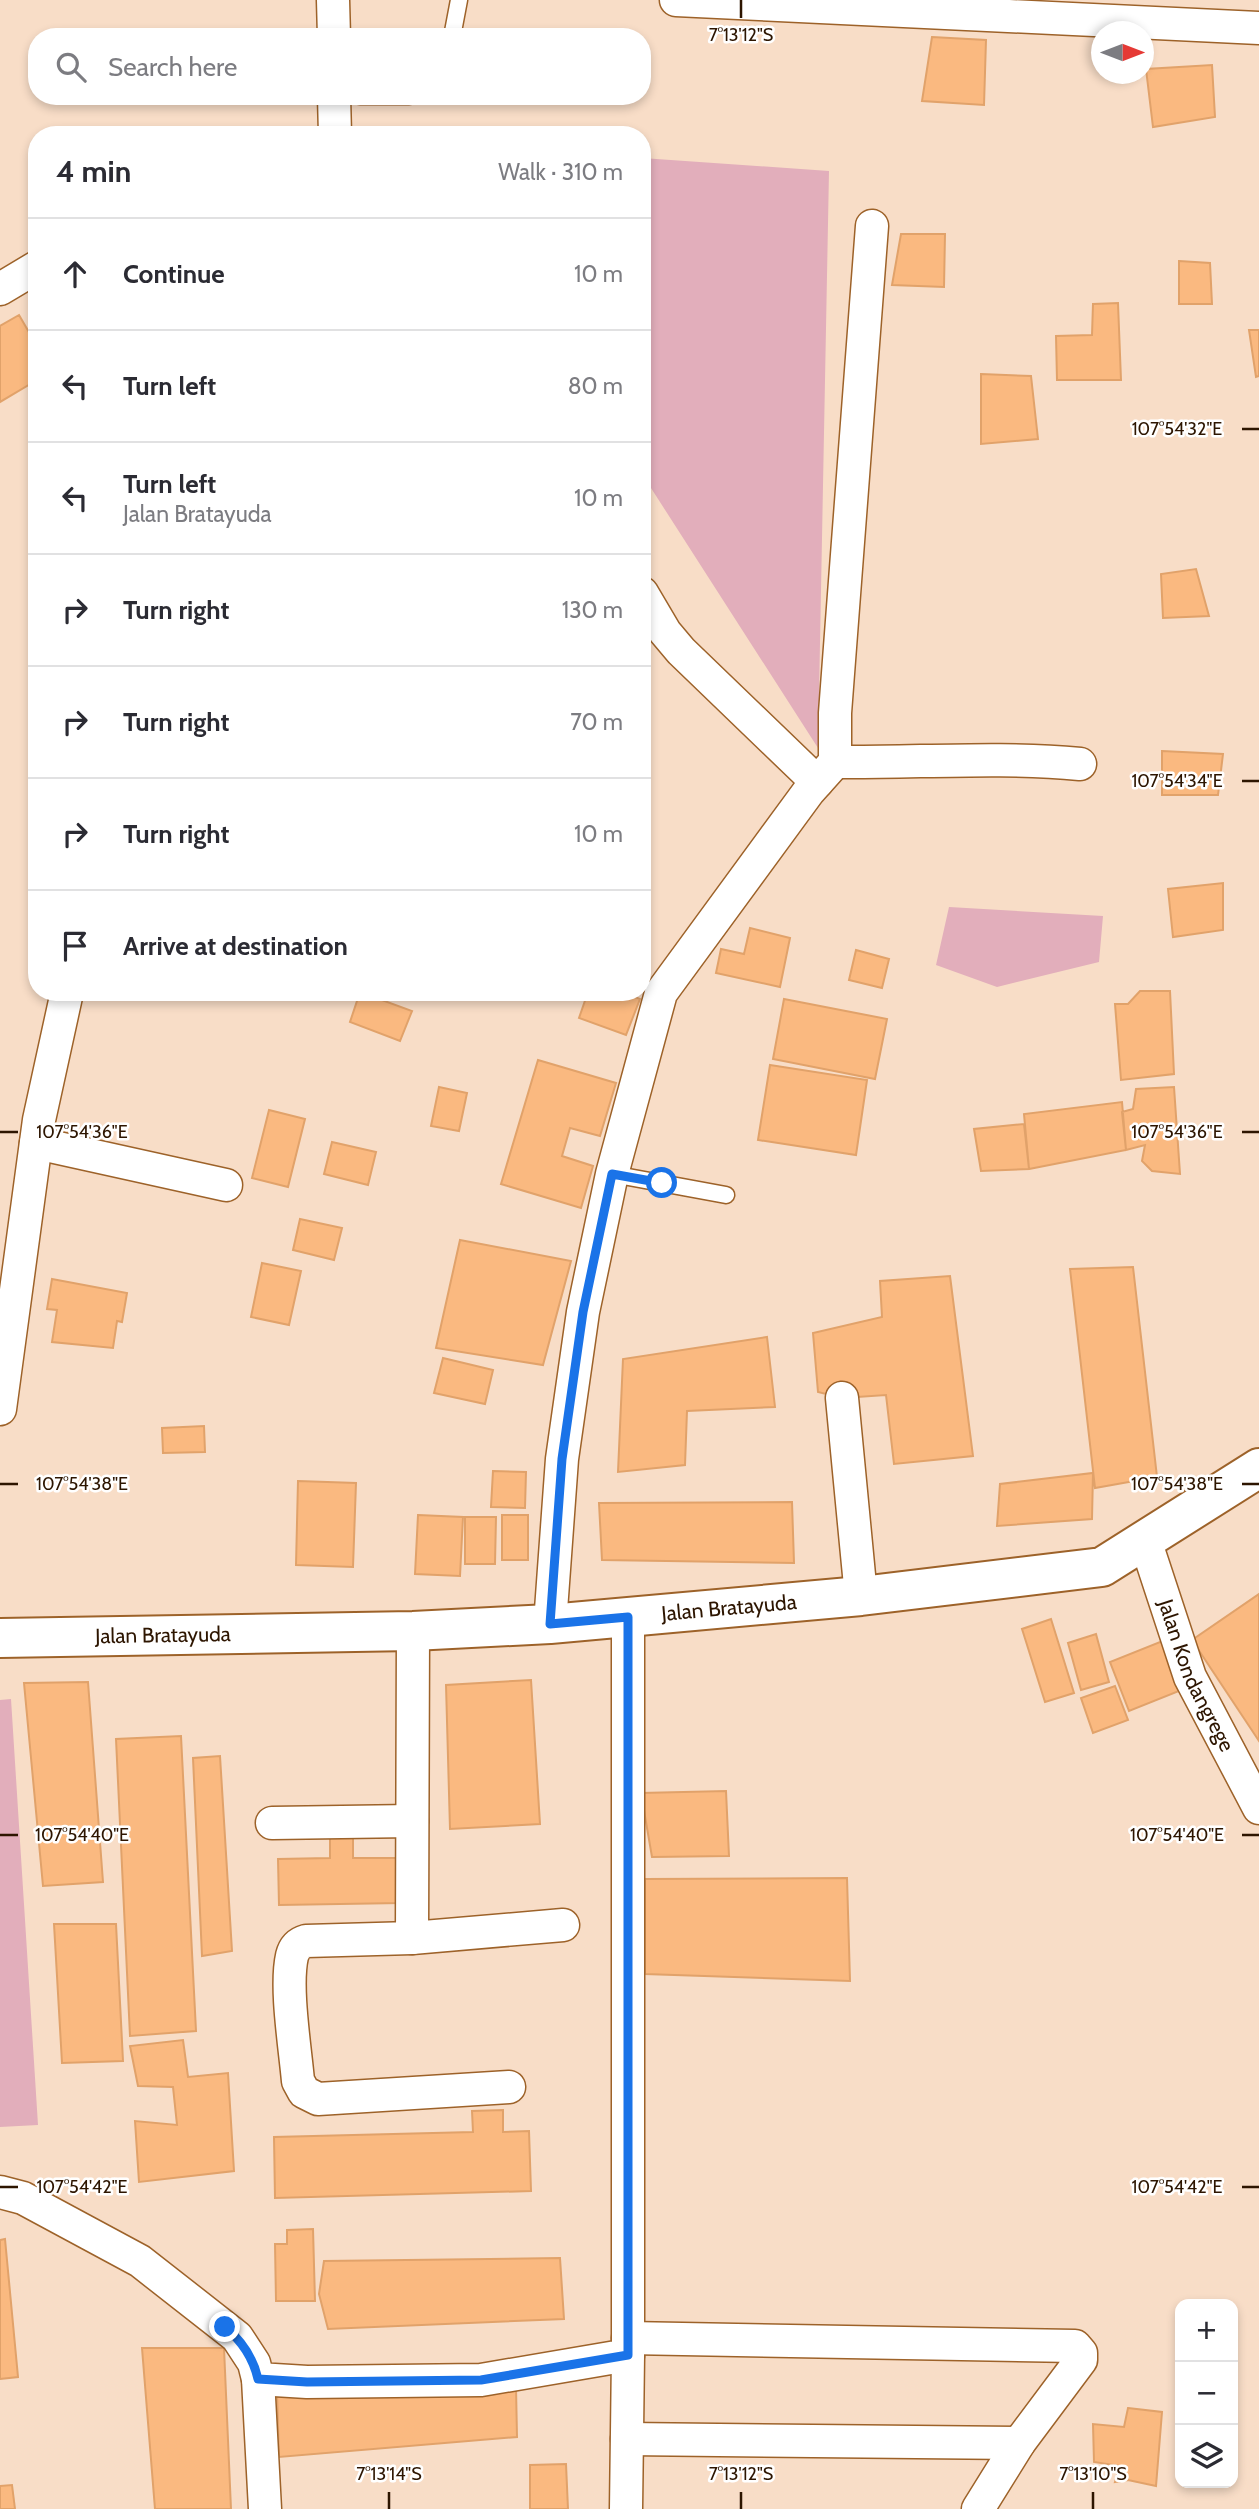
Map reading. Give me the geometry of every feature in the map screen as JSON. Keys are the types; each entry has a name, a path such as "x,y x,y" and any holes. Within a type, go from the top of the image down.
{"street":[{"path":"333,0 334,28"},
{"path":"677,0 1259,28"},
{"path":"1257,0 1259,6"},
{"path":"334,105 335,126"},
{"path":"550,1624 562,1459 583,1312 612,1174 661,993 826,772 835,713 872,226"},
{"path":"0,289 28,272"},
{"path":"651,608 665,632 681,651 826,772 922,763 1027,759 1080,764"},
{"path":"0,1409 36,1143 65,1001"},
{"path":"36,1143 226,1185"},
{"path":"842,1398 861,1597"},
{"name":"Jalan Bratayuda","path":"0,1638 414,1631 550,1624 861,1597 1102,1567 1259,1468"},
{"name":"Jalan Kondangrege","path":"1145,1539 1190,1677 1259,1808"},
{"path":"626,2509 628,1617"},
{"path":"412,1937 414,1631"},
{"path":"272,1823 412,1821"},
{"path":"509,2087 318,2099 301,2088 298,2081 292,1956 296,1947 306,1941 412,1937 563,1926"},
{"path":"0,2192 23,2197 151,2269 237,2337 254,2363 258,2379 265,2509"},
{"path":"258,2379 307,2382 481,2380 628,2347 1075,2346 1081,2353 1081,2360 1019,2443 978,2509"},
{"path":"627,2439 1019,2443"}],"lane":[{"path":"454,28 459,0"},
{"path":"612,1174 726,1195"}],"shaded area":[{"path":"651,159 829,171 818,748 651,488"},
{"path":"949,907 1103,916 1099,962 997,987 936,965"},
{"path":"11,1699 38,2125 0,2127 0,1700"}],"building":[{"path":"932,37 986,40 984,105 922,101"},
{"path":"1212,65 1215,117 1153,127 1148,84 1154,84 1154,69"},
{"path":"901,234 945,234 944,287 892,285"},
{"path":"1179,261 1210,263 1212,304 1179,304"},
{"path":"1118,303 1121,380 1057,380 1056,336 1092,335 1093,304"},
{"path":"19,315 28,330 28,385 0,402 0,326"},
{"path":"1249,330 1259,330 1259,376 1256,377"},
{"path":"981,374 1031,376 1038,439 981,444"},
{"path":"1196,569 1209,616 1163,618 1161,574"},
{"path":"1162,751 1223,754 1218,795 1162,795"},
{"path":"1223,883 1223,930 1173,937 1168,889"},
{"path":"750,928 790,938 780,987 716,973 721,949 744,954"},
{"path":"856,950 889,959 882,988 849,980"},
{"path":"1140,991 1170,991 1174,1074 1121,1080 1115,1004 1128,1004"},
{"path":"784,999 887,1019 875,1079 773,1059"},
{"path":"357,1001 385,1001 412,1011 400,1041 350,1022"},
{"path":"585,1001 639,1001 626,1035 579,1018"},
{"path":"538,1060 616,1083 600,1136 570,1128 562,1156 593,1166 581,1208 501,1184"},
{"path":"770,1065 867,1080 856,1155 758,1140"},
{"path":"439,1087 467,1093 459,1131 431,1126"},
{"path":"1174,1087 1180,1174 1152,1171 1142,1161 1145,1145 1126,1150 1122,1112 1133,1109 1136,1089"},
{"path":"1122,1102 1126,1150 1029,1169 1024,1114"},
{"path":"269,1110 305,1119 288,1187 252,1178"},
{"path":"1024,1124 1029,1169 981,1171 974,1129"},
{"path":"332,1142 376,1152 368,1185 324,1174"},
{"path":"300,1219 342,1228 334,1260 293,1250"},
{"path":"460,1240 571,1261 543,1365 436,1348"},
{"path":"262,1263 301,1271 289,1325 251,1317"},
{"path":"1133,1267 1157,1477 1095,1488 1070,1269"},
{"path":"950,1276 973,1456 894,1464 886,1395 842,1398 818,1392 813,1333 882,1317 880,1281"},
{"path":"52,1279 127,1293 122,1322 117,1321 113,1348 52,1342 57,1310 47,1309"},
{"path":"767,1337 775,1407 687,1411 685,1465 618,1472 623,1359"},
{"path":"443,1358 493,1370 485,1404 434,1393"},
{"path":"204,1426 205,1452 163,1453 162,1428"},
{"path":"493,1471 526,1472 525,1508 491,1507"},
{"path":"1093,1473 1092,1519 997,1526 1000,1484"},
{"path":"298,1481 356,1483 353,1567 296,1565"},
{"path":"792,1502 794,1563 602,1560 599,1503"},
{"path":"418,1515 463,1517 460,1576 415,1574"},
{"path":"502,1515 528,1515 528,1560 502,1560"},
{"path":"465,1517 496,1517 495,1564 465,1564"},
{"path":"1259,1594 1259,1741 1192,1640"},
{"path":"1051,1619 1074,1693 1045,1702 1022,1629"},
{"path":"1096,1634 1109,1682 1081,1690 1068,1643"},
{"path":"1165,1640 1184,1689 1129,1711 1110,1662"},
{"path":"531,1680 540,1824 450,1829 446,1685"},
{"path":"88,1682 103,1882 43,1886 24,1683"},
{"path":"1115,1686 1128,1720 1093,1733 1081,1698"},
{"path":"181,1736 196,2031 130,2036 116,1739"},
{"path":"220,1756 232,1951 202,1956 193,1758"},
{"path":"726,1791 729,1856 652,1857 641,1793"},
{"path":"330,1836 353,1836 353,1858 400,1858 401,1903 279,1905 278,1859 330,1858"},
{"path":"847,1878 850,1981 645,1974 645,1879"},
{"path":"54,1924 116,1924 123,2061 62,2063"},
{"path":"183,2040 188,2077 228,2073 234,2171 139,2182 135,2121 177,2125 173,2087 138,2086 130,2046"},
{"path":"503,2110 503,2132 529,2131 531,2191 275,2198 274,2137 473,2132 472,2111"},
{"path":"313,2229 315,2301 276,2301 275,2244 287,2244 287,2230"},
{"path":"5,2239 18,2377 0,2379 0,2240"},
{"path":"560,2258 564,2319 328,2329 319,2294 324,2261"},
{"path":"142,2348 224,2348 231,2509 155,2509"},
{"path":"516,2387 517,2437 279,2457 277,2394"},
{"path":"1128,2408 1162,2412 1156,2486 1128,2480 1115,2482 1120,2466 1094,2462 1093,2424 1124,2427"},
{"path":"566,2464 568,2509 530,2509 530,2465"},
{"path":"12,2485 15,2509 0,2509 0,2486"}],"route":[{"path":"225,2327 237,2337 254,2363 258,2379 307,2382 481,2380 628,2355 628,1617 550,1624 562,1459 583,1312 612,1174 662,1183"}]}
